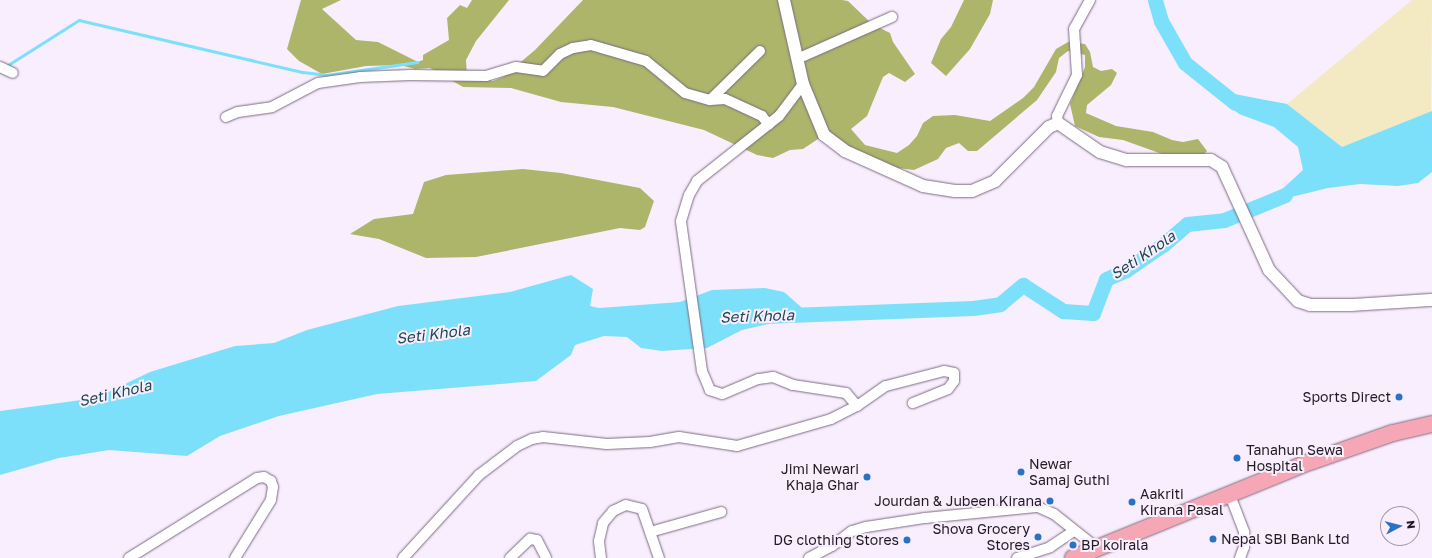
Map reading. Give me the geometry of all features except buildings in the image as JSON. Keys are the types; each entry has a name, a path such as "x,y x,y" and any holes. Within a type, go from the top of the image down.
{"highway":[{"path":"1073,558 1310,462 1393,433 1432,424"}],"street":[{"path":"784,0 803,84 824,134 845,152 923,186 939,190 972,191 989,184 1049,127 1058,123"},
{"path":"1090,0 1074,29 1077,75 1057,116 1058,123 1100,152 1127,160 1217,162 1234,192 1245,222 1269,270 1291,296 1304,304 1352,305 1432,300"},
{"path":"797,59 892,17"},
{"path":"226,117 238,112 272,107 318,83 360,77 410,75 486,76 516,67 543,71 560,54 573,48 591,45 646,61 669,77 685,93 710,100 725,99 762,116 769,125"},
{"path":"710,100 760,51"},
{"path":"0,67 13,73"},
{"path":"803,84 769,125 697,181 681,221 685,267 702,371 710,390 722,394 758,379 773,377 794,384 846,393 857,406"},
{"path":"402,558 479,475 517,446 532,439 543,437 607,444 650,442 679,437 737,446 832,419 857,406 886,386 944,371 954,373 954,381 948,389 913,403"},
{"path":"129,558 257,478 264,477 270,481 273,487 271,500 235,558"},
{"path":"1230,495 1244,532 1244,547 1240,558"},
{"path":"601,558 599,541 604,523 612,511 626,505 636,505 642,509 659,558"},
{"path":"809,558 832,546 852,530 939,516 1038,507 1054,514 1096,548"},
{"path":"650,532 721,512"},
{"path":"1017,558 1050,547 1074,531"},
{"path":"510,558 530,539 538,540 546,558"}],"green space":[{"path":"301,0 341,0 322,9 356,40 378,42 418,62 423,60 423,55 449,40 447,18 460,5 467,8 472,0 509,0 476,41 466,60 467,77 493,81 503,77 535,50 583,0 848,1 872,24 890,33 893,42 915,74 905,82 889,73 883,77 867,116 851,129 865,145 897,153 909,145 917,136 923,123 933,116 955,115 990,121 1023,98 1034,87 1056,49 1068,42 1085,44 1090,52 1093,67 1101,71 1112,69 1117,73 1111,85 1087,105 1086,113 1116,126 1153,132 1172,140 1183,142 1198,139 1207,151 1198,161 1162,154 1123,140 1099,137 1075,126 1070,104 1085,67 1085,55 1068,51 1059,58 1056,72 1037,100 977,151 968,151 959,143 946,148 938,159 914,170 882,166 824,135 803,149 790,150 773,158 757,155 704,130 613,107 561,102 511,88 463,87 430,68 415,69 400,65 366,66 322,74 299,61 287,49"},
{"path":"964,0 993,0 990,14 970,49 946,76 931,63 941,39 951,27"},
{"path":"523,169 561,173 640,188 654,201 645,227 640,230 620,228 476,257 426,258 379,239 350,234 374,219 413,214 424,182 446,175"}],"sand":[{"path":"1412,0 1432,0 1431,112 1342,147 1287,104"}],"water":[{"path":"1219,91 1287,104 1342,147 1432,111 1432,172 1418,183 1398,186 1360,184 1328,188 1267,203 1303,170 1298,147 1274,127 1239,114 1224,102"},
{"path":"571,275 593,289 590,306 599,308 680,302 712,290 765,288 784,292 809,314 785,315 768,324 742,330 707,348 662,351 641,348 627,337 604,336 575,345 571,355 536,381 377,394 279,416 220,436 187,456 109,450 59,458 0,475 0,411 96,398 150,372 235,346 274,343 307,330 398,306 510,292"}],"waterway":[{"path":"1155,0 1161,21 1185,63 1235,103"},
{"path":"8,65 79,20 303,72 327,75 417,62"},
{"name":"Seti Khola","path":"764,316 973,308 1000,304 1023,285 1063,311 1093,313 1106,279 1126,270 1164,244 1187,224 1224,220 1285,195"}],"place":[{"name":"Sports Direct","path":"1399,397"},
{"name":"Tanahun Sewa Hospital","path":"1237,458"},
{"name":"Newar Samaj Guthi","path":"1021,472"},
{"name":"Jimi Newari Khaja Ghar","path":"867,477"},
{"name":"Jourdan & Jubeen Kirana","path":"1050,501"},
{"name":"Aakriti Kirana Pasal","path":"1132,502"},
{"name":"Shova Grocery Stores","path":"1038,537"},
{"name":"Nepal SBI Bank Ltd","path":"1213,539"},
{"name":"DG clothing Stores","path":"907,540"},
{"name":"BP koirala","path":"1073,545"}]}
